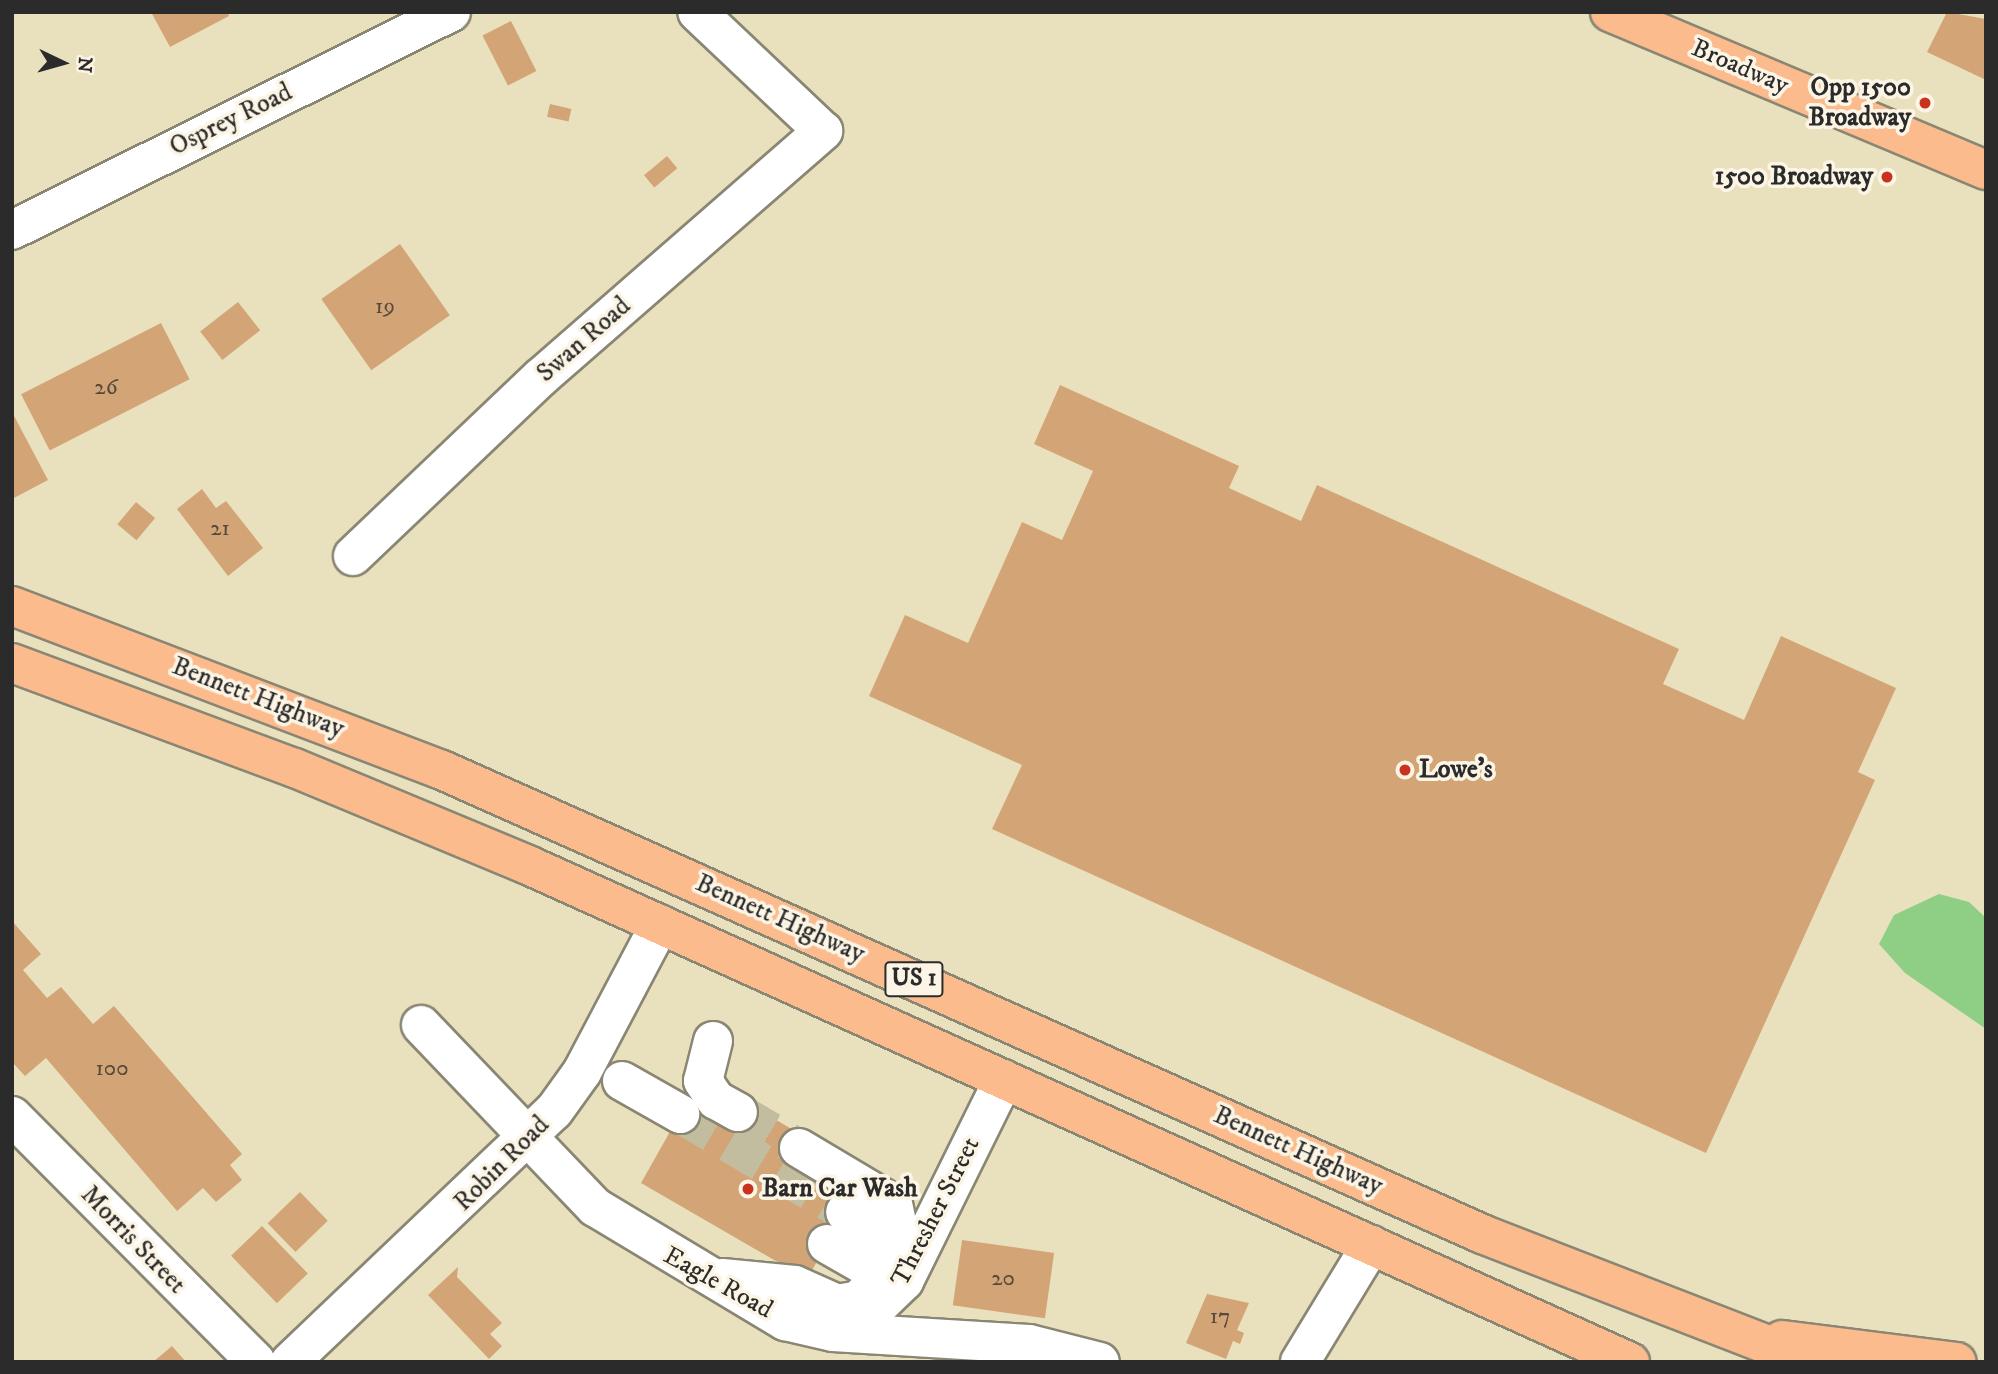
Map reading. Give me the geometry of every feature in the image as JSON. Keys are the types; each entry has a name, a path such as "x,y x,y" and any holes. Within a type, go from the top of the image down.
{"main road":[{"name":"Broadway","path":"1610,12 1986,170"},
{"name":"Bennett Highway","path":"12,606 455,775 1482,1234 1731,1334 1812,1362"},
{"name":"Bennett Highway","path":"12,663 306,772 660,924 1630,1362"},
{"path":"1731,1334 1957,1362"}],"street":[{"name":"Osprey Road","path":"12,230 451,12"},
{"name":"Swan Road","path":"353,556 540,378 823,131 697,12"},
{"name":"Robin Road","path":"290,1362 527,1141 582,1072 660,924"},
{"name":"Eagle Road","path":"421,1025 527,1141 622,1229 785,1321 851,1332 1029,1344 1100,1362"},
{"path":"713,1041 703,1081 716,1100 737,1112"},
{"name":"Thresher Street","path":"851,1332 904,1281 1004,1079"},
{"path":"622,1082 680,1114"},
{"name":"Morris Street","path":"12,1116 256,1362"},
{"path":"706,1276 795,1285 837,1304 859,1300 885,1271 900,1237 893,1204 799,1148"},
{"path":"836,1228 885,1271"},
{"path":"1300,1362 1371,1245"}],"green space":[{"path":"1939,894 1969,902 1986,918 1986,1029 1905,973 1879,944 1894,915"}],"building":[{"path":"151,12 228,12 229,16 170,47"},
{"path":"1947,12 1986,19 1986,80 1927,52"},
{"path":"511,21 536,71 508,85 482,36"},
{"path":"550,104 571,109 569,122 547,117"},
{"path":"667,156 677,168 654,188 644,175"},
{"path":"400,244 450,315 371,370 321,299"},
{"path":"238,302 260,330 222,360 200,332"},
{"path":"161,323 190,379 50,450 21,394"},
{"path":"1060,385 1239,466 1229,488 1301,521 1317,485 1679,649 1663,684 1744,720 1781,636 1896,688 1858,772 1875,780 1706,1153 992,829 1022,765 869,696 905,615 968,643 1022,522 1062,540 1093,471 1034,444"},
{"path":"12,412 48,480 12,499"},
{"path":"202,489 216,508 226,501 263,548 228,576 177,509"},
{"path":"136,502 155,518 137,540 117,524"},
{"path":"12,921 41,954 23,970 47,998 61,987 93,1024 114,1006 242,1154 230,1165 242,1180 216,1202 203,1188 177,1211 46,1058 25,1076 12,1062"},
{"name":"Barn Car Wash","path":"689,1098 731,1122 744,1101 805,1137 855,1195 807,1279 641,1183"},
{"path":"300,1192 328,1221 295,1252 268,1223"},
{"path":"262,1226 308,1273 277,1303 231,1256"},
{"path":"962,1240 1054,1253 1045,1318 953,1305"},
{"path":"458,1267 457,1277 502,1323 490,1334 502,1346 489,1359 428,1295"},
{"path":"1207,1294 1249,1303 1237,1330 1244,1333 1240,1344 1233,1341 1226,1359 1186,1343"},
{"path":"172,1346 186,1362 153,1362"}],"tunnel":[{"path":"738,1112 799,1148"},
{"path":"680,1114 845,1212"}],"place":[{"name":"Opp 1500 Broadway","path":"1925,103"},
{"name":"1500 Broadway","path":"1887,177"},
{"name":"Lowe's","path":"1405,770"},
{"name":"Barn Car Wash","path":"748,1189"}]}
